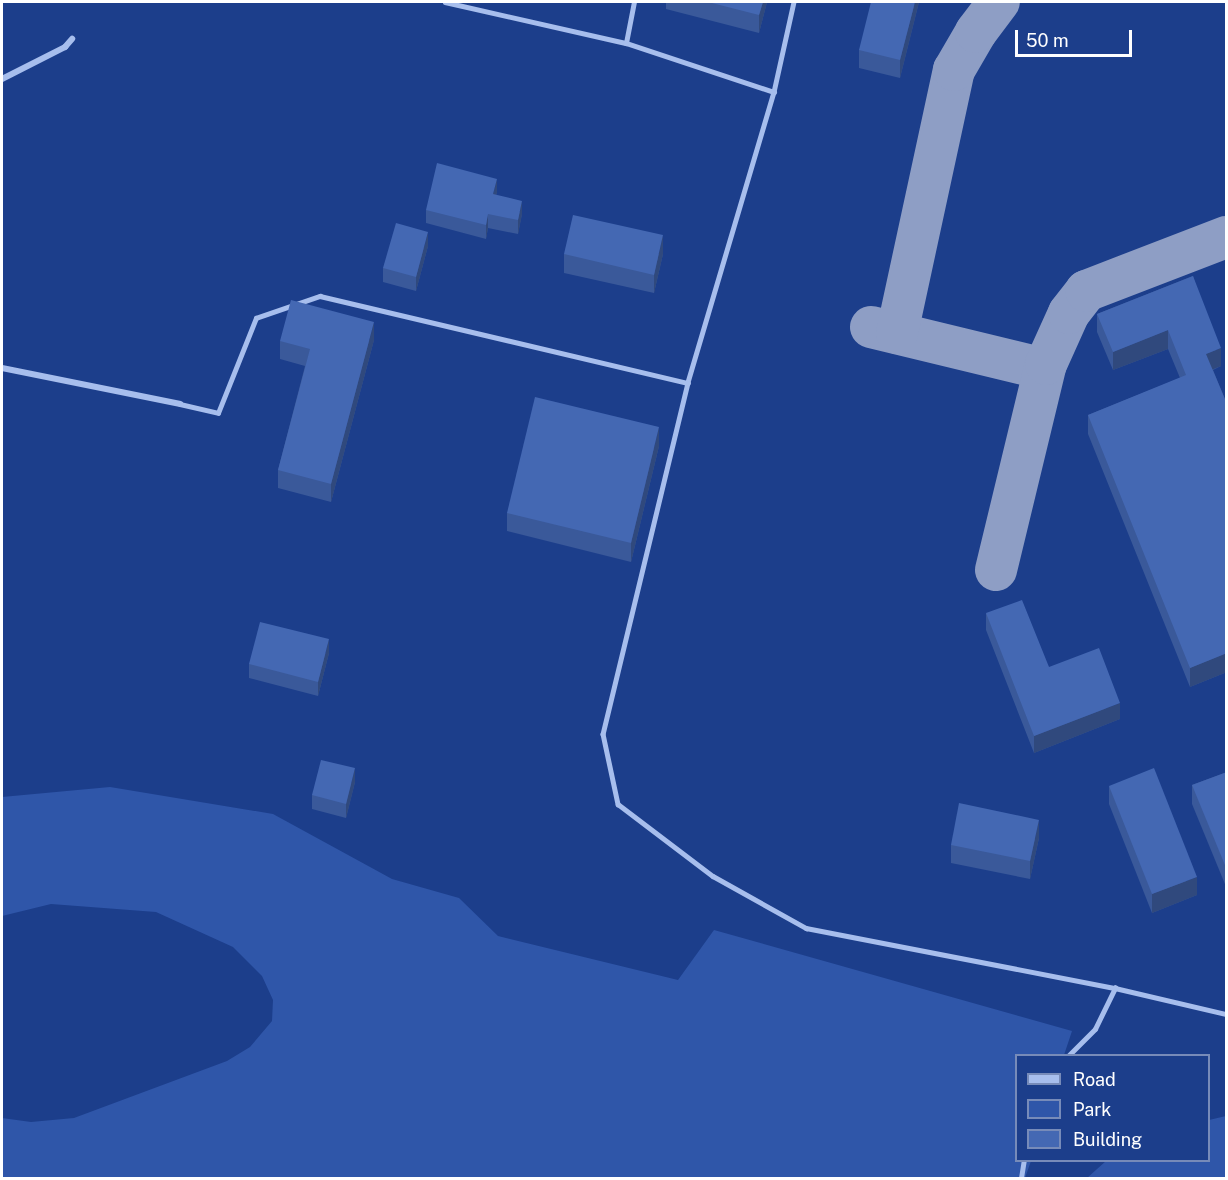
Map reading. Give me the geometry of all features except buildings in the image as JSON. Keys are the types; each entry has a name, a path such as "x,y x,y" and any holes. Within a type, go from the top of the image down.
{"street":[{"path":"2,79 65,47 72,39"},
{"path":"2,368 180,404"}],"lane":[{"path":"445,2 626,43 774,92"},
{"path":"626,43 634,2"},
{"path":"794,2 774,92 688,383 603,734 618,804 712,876 806,928 1115,988 1227,1014"},
{"path":"180,404 218,413 256,318 320,296 688,383"},
{"path":"1070,1054 1095,1029 1115,988"},
{"path":"1022,1179 1024,1162"}],"green space":[{"path":"110,787 273,814 392,879 459,898 498,936 678,980 714,930 1072,1031 1064,1054 1015,1054 1015,1162 1031,1162 1025,1178 2,1178 2,1118 31,1122 74,1118 227,1061 250,1047 272,1021 273,1000 262,976 233,947 156,912 51,904 2,916 2,797"},
{"path":"1226,1116 1226,1178 1087,1178 1105,1162 1210,1162 1210,1120"}],"taxiway":[{"path":"897,333 954,70 976,32 999,2"},
{"path":"996,570 1046,364 1069,313 1086,291 1226,237"},
{"path":"871,327 1044,369"}]}
